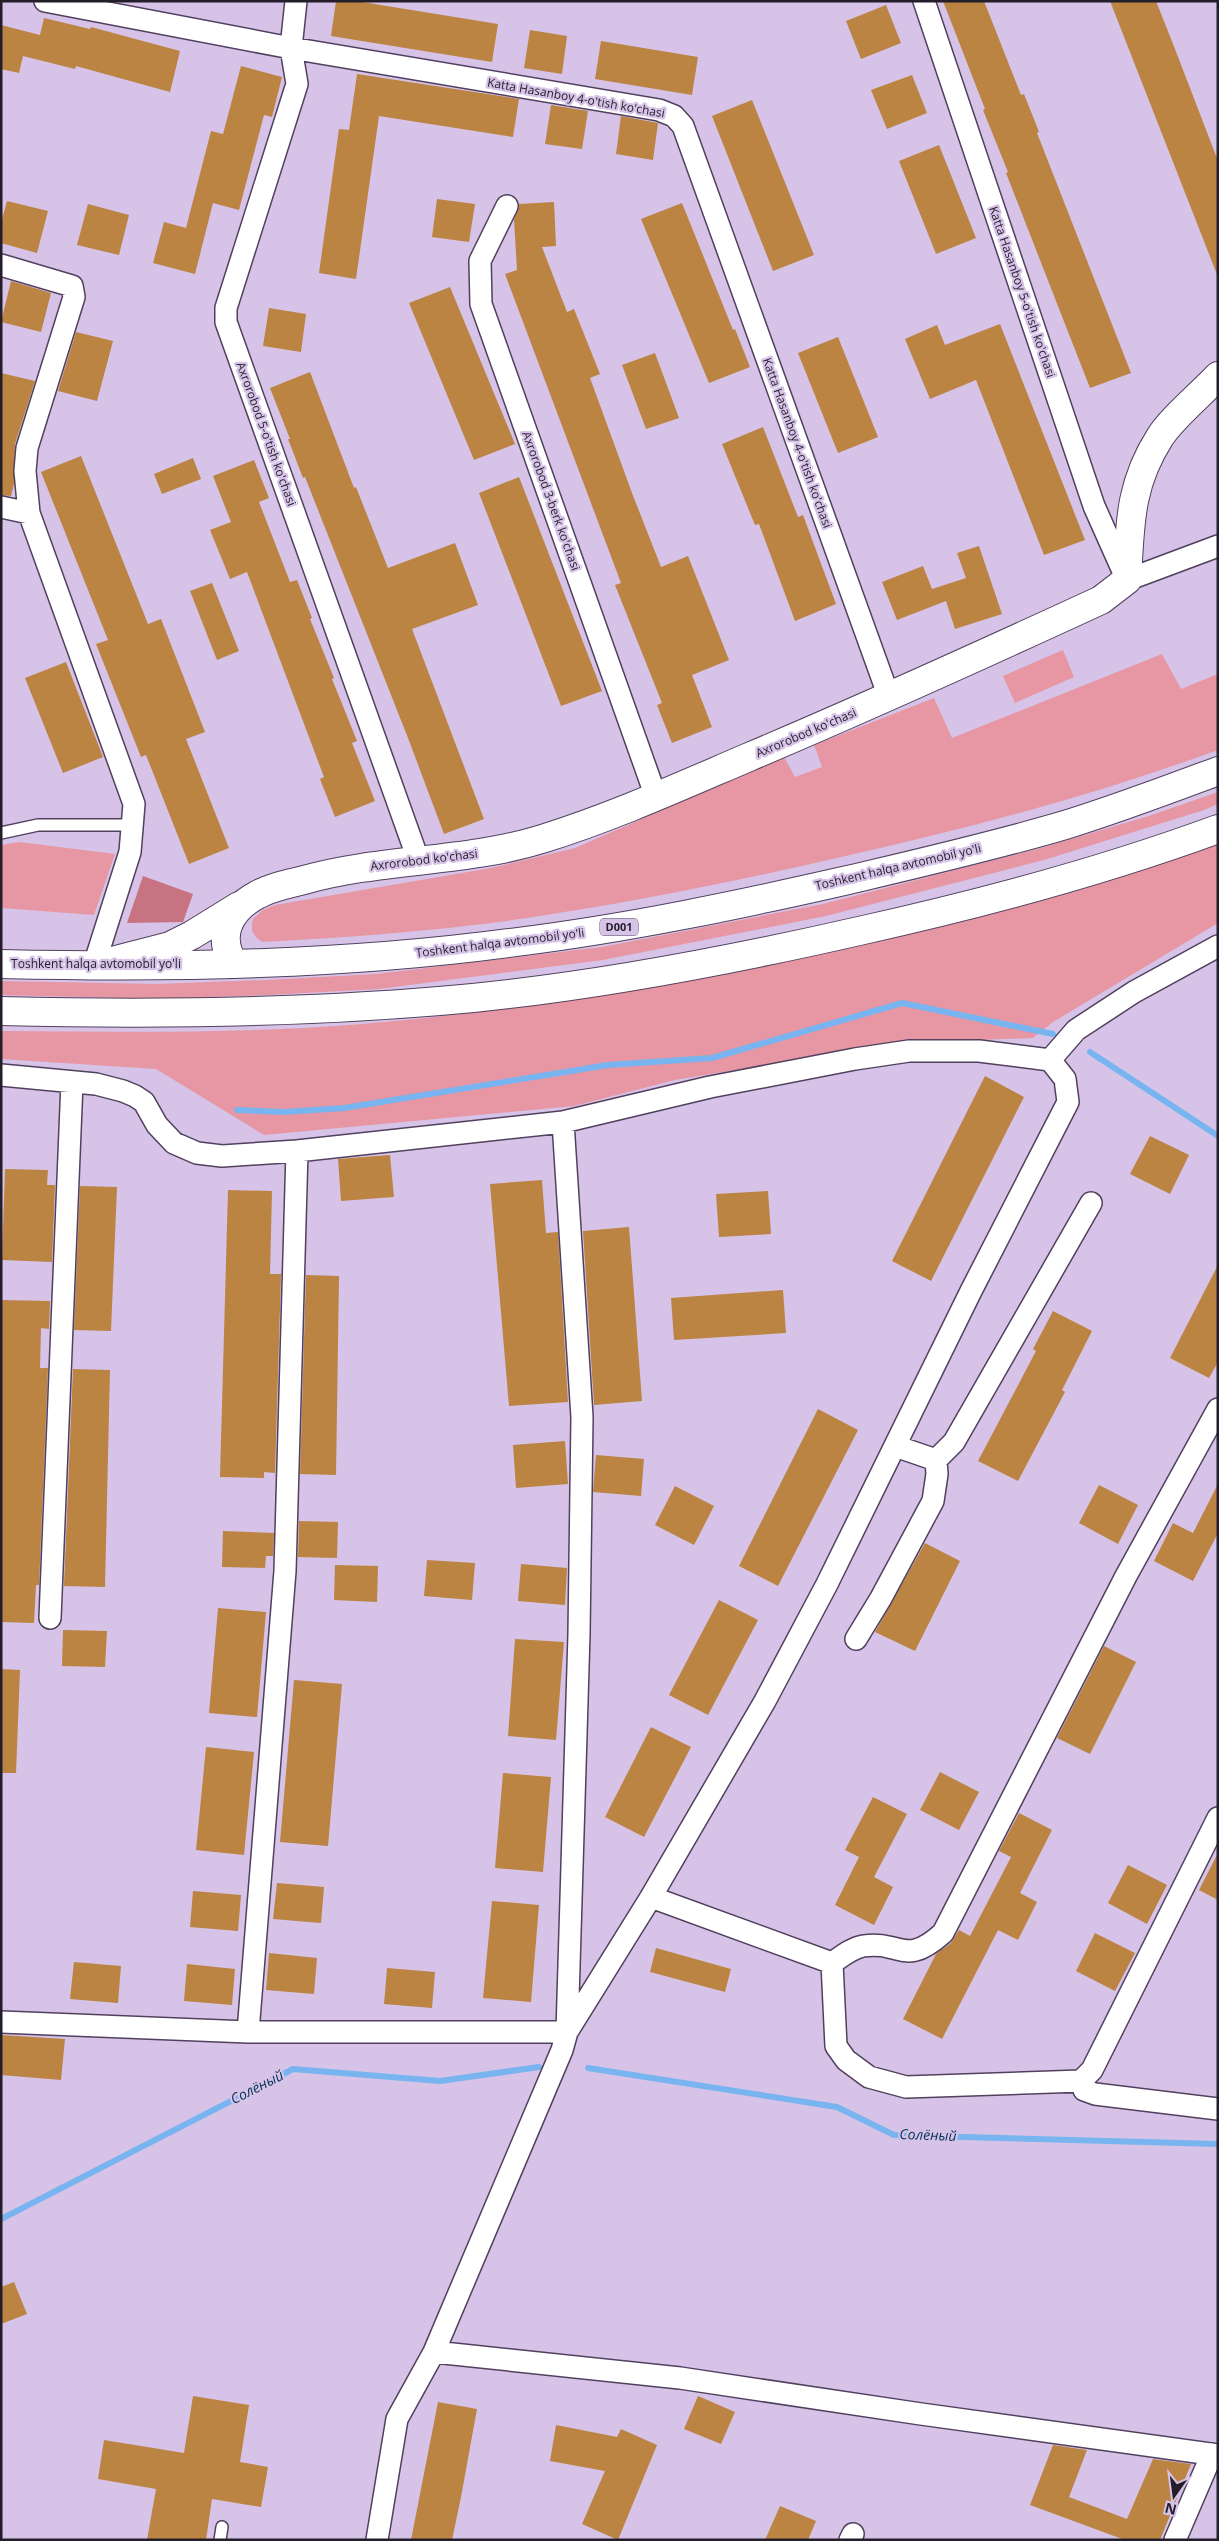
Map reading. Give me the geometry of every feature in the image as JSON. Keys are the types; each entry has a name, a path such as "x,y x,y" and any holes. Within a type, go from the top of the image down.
{"main road":[{"path":"1127,580 1131,509 1134,493 1150,456 1160,436 1218,376"},
{"name":"Axrorobod ko'chasi","path":"94,965 170,946 271,889 327,873 418,859 484,852 527,844 570,830 656,797 889,697 1100,600 1127,580"},
{"name":"Toshkent halqa avtomobil yo'li","path":"1,964 234,964 384,956 506,944 584,933 722,908 928,861 1064,825 1130,804 1218,771"},
{"path":"1,1011 165,1013 291,1010 456,999 571,986 649,974 802,944 963,907 1105,867 1218,829"},
{"name":"Axrorobod ko'chasi","path":"234,964 225,948 224,934 237,911 246,902"}],"street":[{"name":"Katta Hasanboy 4-o'tish ko'chasi","path":"45,1 291,48 659,110 674,116 683,126 889,697"},
{"name":"Axrorobod 5-o'tish ko'chasi","path":"296,1 291,48 297,84 226,308 226,322 418,859"},
{"name":"Katta Hasanboy 5-o'tish ko'chasi","path":"924,1 1094,506 1127,580"},
{"name":"Axrorobod 3-berk ko'chasi","path":"507,206 480,261 480,304 656,797"},
{"path":"1,265 72,286 74,297 27,448 25,471 29,513 134,804 130,852 94,965"},
{"path":"1,506 29,513"},
{"path":"1127,580 1218,546"},
{"path":"1050,1060 1076,1030 1134,992 1218,946"},
{"path":"1,1075 96,1084 136,1096 144,1102 157,1125 174,1143 197,1153 222,1156 297,1152 563,1122 720,1086 855,1059 910,1051 979,1051 1050,1060 1065,1079 1068,1102 827,1584 765,1701 651,1897 567,2032"},
{"path":"50,1618 72,1082"},
{"path":"377,2540 397,2419 434,2352 562,2050 567,2032 579,1634 582,1417 563,1122"},
{"path":"248,2032 286,1570 297,1152"},
{"path":"856,1639 881,1598 933,1501 937,1474 936,1460 954,1442 1091,1203"},
{"path":"651,1897 832,1963 862,1946 877,1946 896,1951 922,1949 943,1933 1126,1576 1218,1409"},
{"path":"895,1446 936,1460"},
{"path":"832,1963 836,2046 846,2060 869,2077 906,2086 1081,2081 1092,2070 1218,1818"},
{"path":"1,2022 248,2032 567,2032"},
{"path":"1081,2081 1084,2090 1095,2094 1218,2109"},
{"path":"434,2352 680,2378 1215,2455 1175,2540"}],"lane":[{"path":"1,833 38,826 132,825"},
{"path":"220,2540 222,2527"}],"shaded area":[{"path":"1063,650 1074,677 1015,703 1003,676"},
{"path":"1162,654 1181,689 1218,674 1218,750 1036,809 943,833 729,882 567,912 494,923 428,930 263,942 257,938 252,930 253,919 263,910 275,905 491,868 575,848 784,757 795,777 822,767 814,745 934,698 952,738"},
{"path":"1218,792 1218,804 1204,810 1044,860 826,916 603,960 379,989 157,999 1,995 1,981 156,984 376,974 602,947 823,904 1041,848 1149,816"},
{"path":"19,842 115,854 94,915 1,908 1,845"},
{"path":"1218,844 1218,923 1053,1022 1033,1038 900,1043 675,1080 574,1106 264,1135 156,1069 1,1059 1,1031 227,1031 362,1024 471,1013 688,981 795,960 1008,908"},
{"path":"143,876 193,894 183,922 127,923"}],"building":[{"path":"336,1 356,1 498,24 492,62 331,36"},
{"path":"943,1 984,1 1021,95 1024,94 1039,132 1037,133 1131,373 1090,388 1006,173 1008,172 983,110 985,109"},
{"path":"1110,1 1156,1 1175,49 1218,161 1218,277"},
{"path":"886,5 901,43 861,59 846,21"},
{"path":"44,18 90,29 91,27 180,51 170,92 76,66 75,69 23,56 19,73 1,69 1,25 40,35"},
{"path":"530,30 567,36 562,74 524,68"},
{"path":"601,41 698,57 692,95 595,79"},
{"path":"241,66 282,77 272,117 264,115 239,210 213,203 195,274 153,263 164,222 186,228 211,131 223,134"},
{"path":"357,74 519,99 513,137 379,116 356,279 319,273 339,129 349,130"},
{"path":"912,75 927,113 887,129 871,90"},
{"path":"752,100 814,255 773,271 712,116"},
{"path":"551,105 588,111 582,149 545,144"},
{"path":"621,116 658,123 653,160 616,154"},
{"path":"939,145 976,238 936,254 899,161"},
{"path":"437,199 475,204 469,242 432,237"},
{"path":"7,201 48,211 37,253 1,243 1,223"},
{"path":"554,202 556,246 542,247 567,312 574,309 600,374 590,378 632,493 661,567 688,556 729,660 692,675 712,727 672,743 657,705 662,703 615,585 621,583 505,274 517,270 514,220 519,204"},
{"path":"682,203 733,330 735,329 750,367 709,383 641,219"},
{"path":"88,204 129,215 119,255 77,245"},
{"path":"11,281 51,293 41,332 1,322"},
{"path":"450,287 515,444 474,460 409,303"},
{"path":"269,308 306,314 301,352 263,346"},
{"path":"1000,324 1085,540 1044,555 976,380 930,399 905,339 937,325 945,345"},
{"path":"76,332 113,341 97,401 58,391"},
{"path":"838,337 878,437 838,453 798,353"},
{"path":"655,353 679,418 646,429 622,365"},
{"path":"310,372 354,488 356,487 388,568 455,543 478,605 412,629 484,819 444,834 305,477 303,478 270,388"},
{"path":"1,373 35,381 15,444 14,484 11,496 1,495"},
{"path":"763,427 798,517 803,515 836,604 795,621 759,524 755,525 722,444"},
{"path":"81,456 148,624 161,619 205,732 186,739 229,848 189,864 146,755 141,757 96,644 108,640 41,472"},
{"path":"193,458 201,479 162,494 154,474"},
{"path":"254,460 269,498 259,502 290,582 297,580 312,618 310,619 357,741 352,743 375,801 335,817 320,779 324,777 247,572 230,579 210,530 231,522 213,476"},
{"path":"519,477 602,691 561,706 479,493"},
{"path":"979,546 1002,614 955,629 946,601 897,620 882,582 923,566 932,589 966,578 957,553"},
{"path":"212,583 239,651 217,660 190,591"},
{"path":"66,662 103,757 63,773 25,678"},
{"path":"985,1076 1024,1097 931,1281 892,1261"},
{"path":"1150,1136 1189,1155 1170,1194 1130,1174"},
{"path":"390,1155 394,1197 341,1201 338,1159"},
{"path":"5,1169 48,1170 47,1185 55,1185 52,1262 2,1260"},
{"path":"542,1180 546,1233 558,1232 568,1402 509,1406 490,1184"},
{"path":"80,1186 117,1187 111,1331 74,1330"},
{"path":"228,1190 272,1191 270,1274 281,1274 275,1473 264,1472 264,1478 220,1477"},
{"path":"768,1191 771,1234 719,1237 716,1194"},
{"path":"629,1227 642,1401 594,1405 583,1231"},
{"path":"1218,1265 1218,1362 1209,1378 1170,1358"},
{"path":"306,1275 339,1276 336,1475 300,1474"},
{"path":"783,1290 786,1333 674,1340 671,1298"},
{"path":"1,1300 50,1301 49,1329 41,1328 40,1368 48,1368 39,1585 36,1585 34,1623 1,1622"},
{"path":"1053,1311 1092,1331 1062,1390 1065,1392 1018,1481 978,1461 1036,1351 1033,1349"},
{"path":"73,1369 110,1370 105,1587 64,1586"},
{"path":"818,1409 858,1430 778,1586 739,1566"},
{"path":"565,1441 568,1484 516,1488 513,1445"},
{"path":"596,1455 644,1459 641,1496 593,1492"},
{"path":"1218,1484 1218,1533 1193,1581 1154,1561 1173,1523 1193,1533"},
{"path":"1099,1485 1138,1505 1118,1544 1079,1523"},
{"path":"675,1486 714,1506 694,1545 655,1525"},
{"path":"299,1521 338,1522 337,1558 298,1557"},
{"path":"223,1531 274,1533 273,1556 266,1556 265,1568 222,1567"},
{"path":"925,1543 960,1561 915,1651 875,1632"},
{"path":"427,1560 475,1563 472,1600 424,1596"},
{"path":"521,1564 567,1568 565,1605 518,1601"},
{"path":"335,1565 378,1566 377,1602 334,1600"},
{"path":"719,1600 758,1620 708,1715 669,1695"},
{"path":"218,1608 266,1612 257,1717 209,1713"},
{"path":"63,1630 107,1631 105,1667 62,1666"},
{"path":"515,1639 564,1642 556,1740 508,1736"},
{"path":"1104,1646 1136,1662 1090,1754 1057,1738"},
{"path":"1,1669 20,1670 16,1773 1,1773"},
{"path":"294,1680 342,1684 328,1846 280,1842"},
{"path":"651,1727 691,1747 644,1837 605,1817"},
{"path":"206,1747 254,1752 244,1855 196,1850"},
{"path":"940,1772 979,1792 959,1830 920,1810"},
{"path":"503,1773 551,1777 543,1872 495,1868"},
{"path":"873,1797 907,1814 874,1877 893,1887 874,1925 835,1905 859,1857 845,1850"},
{"path":"1019,1813 1052,1830 1020,1893 1037,1902 1018,1940 998,1930 942,2039 903,2019 936,1954 951,1943 959,1930 970,1936 1011,1857 999,1851"},
{"path":"1218,1853 1218,1900 1199,1890"},
{"path":"1128,1865 1167,1885 1147,1924 1108,1903"},
{"path":"277,1883 324,1887 321,1923 273,1919"},
{"path":"193,1891 241,1895 238,1931 190,1927"},
{"path":"492,1901 539,1905 531,2002 483,1998"},
{"path":"1095,1933 1135,1953 1115,1991 1076,1971"},
{"path":"656,1948 731,1969 725,1992 650,1972"},
{"path":"269,1953 317,1958 314,1994 266,1990"},
{"path":"74,1962 121,1966 118,2003 70,1999"},
{"path":"187,1964 235,1969 232,2005 184,2001"},
{"path":"387,1968 435,1972 432,2008 384,2004"},
{"path":"1,2035 65,2039 61,2080 1,2075"},
{"path":"14,2282 27,2314 1,2324 1,2287"},
{"path":"193,2396 249,2405 240,2462 268,2467 261,2507 212,2499 206,2540 147,2540 156,2489 98,2479 104,2440 184,2453"},
{"path":"698,2396 735,2412 721,2444 684,2429"},
{"path":"438,2402 477,2409 461,2497 452,2540 411,2540"},
{"path":"556,2425 617,2437 621,2429 657,2445 618,2540 582,2524 605,2471 550,2461"},
{"path":"1053,2445 1087,2450 1069,2497 1127,2519 1153,2459 1191,2464 1160,2540 1125,2540 1030,2505"},
{"path":"780,2506 816,2521 808,2540 765,2540"}],"waterway":[{"path":"237,1110 284,1112 344,1108 608,1065 712,1058 902,1003 1053,1034"},
{"path":"1090,1052 1218,1136"},
{"name":"Солёный","path":"1,2219 293,2069 440,2081 539,2067"},
{"name":"Солёный","path":"588,2068 837,2107 894,2135 1218,2144"}]}
